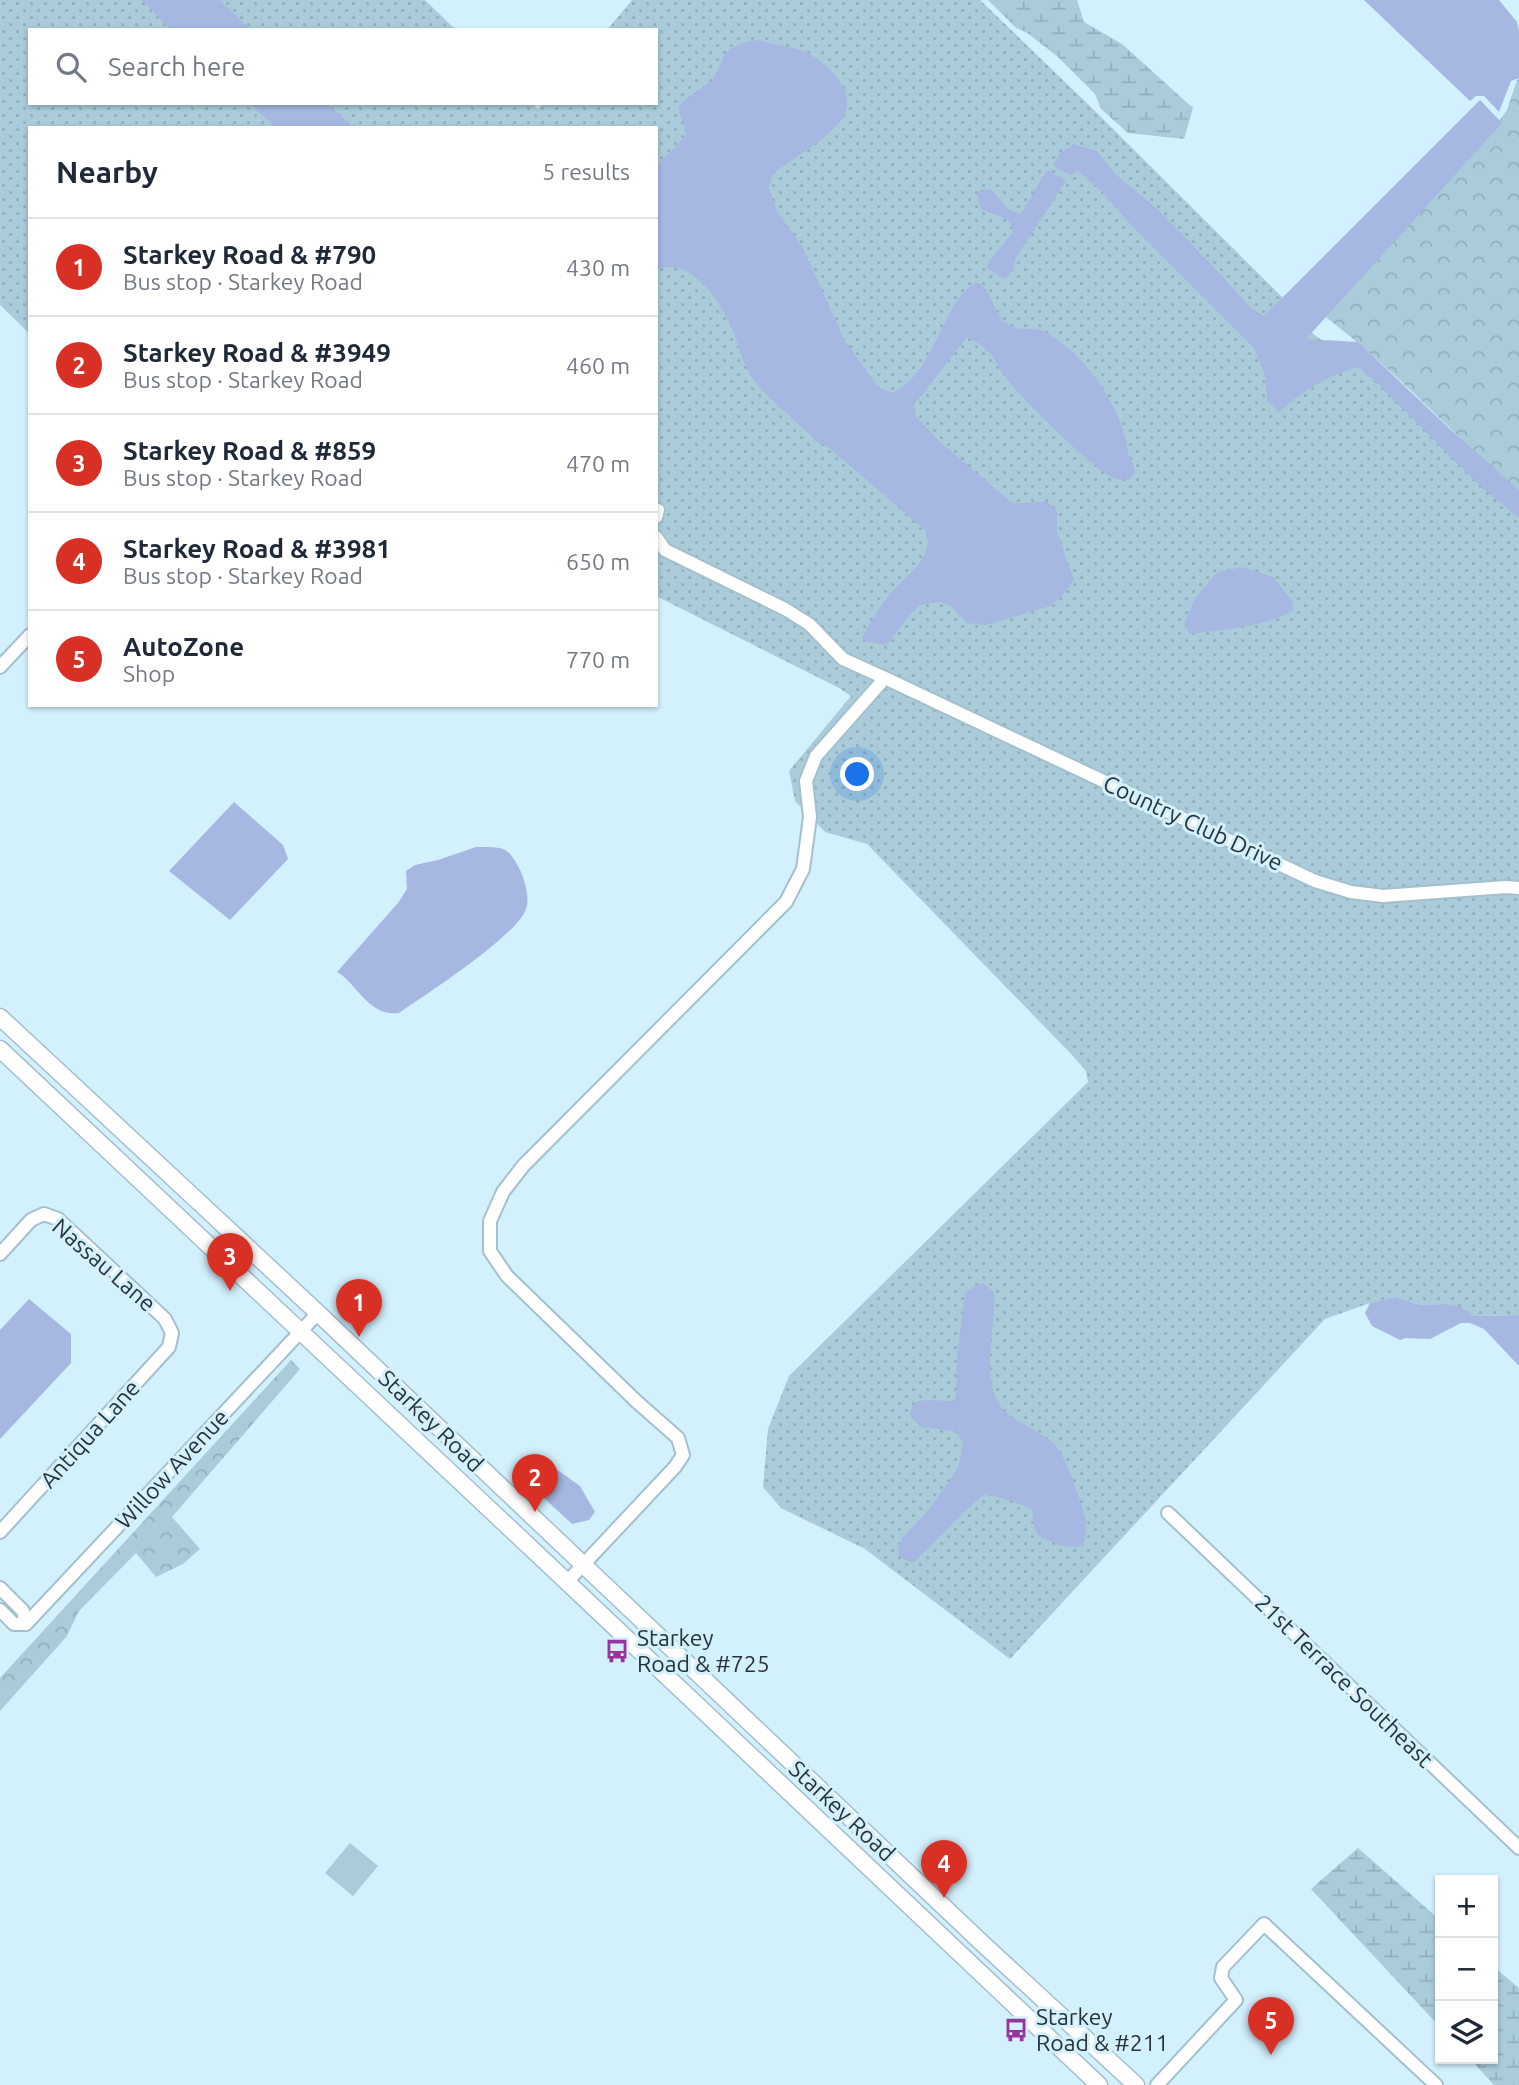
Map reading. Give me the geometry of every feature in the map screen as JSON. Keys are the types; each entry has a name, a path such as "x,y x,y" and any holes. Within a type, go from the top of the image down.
{"main road":[{"name":"Starkey Road","path":"0,1017 318,1313 983,1944 1136,2085"},
{"name":"Starkey Road","path":"0,1049 1099,2085"}],"street":[{"name":"Country Club Drive","path":"658,540 665,551 785,609 809,625 843,659 1315,881 1351,892 1383,896 1519,888"},
{"path":"0,667 28,637"},
{"path":"568,1582 667,1476 683,1455 678,1438 507,1276 491,1251 490,1221 503,1192 523,1166 786,902 803,869 810,817 806,781 816,756 885,678"},
{"name":"Nassau Lane","path":"0,1254 31,1220 44,1214 58,1219 165,1319 172,1332"},
{"name":"Willow Avenue","path":"26,1624 318,1313"},
{"name":"Antiqua Lane","path":"0,1532 169,1347 172,1332"},
{"name":"21st Terrace Southeast","path":"1168,1513 1519,1848"},
{"path":"0,1588 23,1611 26,1624 14,1623 0,1610"},
{"path":"1157,2085 1236,2000 1221,1978 1223,1967 1264,1924 1436,2085"}],"green space":[{"path":"0,0 425,0 454,28 28,28 28,105 534,105 538,109 541,105 658,105 658,28 609,28 632,0 980,0 1288,303 1312,333 1368,374 1519,518 1519,1315 1472,1316 1441,1304 1421,1305 1395,1297 1325,1319 1010,1659 865,1549 781,1508 763,1487 768,1429 789,1376 1088,1082 1086,1071 1073,1056 867,844 825,832 795,801 789,771 851,696 658,597 658,126 28,126 28,332 0,305"},
{"path":"988,0 1077,0 1084,22 1122,44 1193,108 1184,139 1128,133 1101,109 1095,94 1058,57 1026,32 1016,28"},
{"path":"1516,83 1519,83 1519,490 1511,486 1372,355 1323,315 1492,131 1507,110"},
{"path":"291,1360 300,1369 172,1517 200,1549 183,1564 156,1577 136,1553 79,1611 67,1636 0,1711 0,1678"},
{"path":"350,1843 378,1866 353,1896 325,1873"},
{"path":"1358,1848 1435,1916 1435,2022 1311,1889"},
{"path":"1498,1970 1519,1988 1519,2085 1494,2085 1475,2064 1498,2064"}],"water":[{"path":"142,0 219,0 249,28 169,28"},
{"path":"1364,0 1499,0 1517,22 1519,78 1511,81 1499,112 1484,96 1476,96 1470,101"},
{"path":"756,40 812,55 830,69 847,97 847,107 837,125 772,175 769,188 778,213 802,246 845,341 879,388 893,393 908,383 930,353 956,304 965,291 977,282 987,291 1006,323 1017,328 1041,330 1059,341 1084,364 1105,391 1120,422 1134,468 1135,474 1128,480 1107,474 1078,451 1019,393 989,352 967,337 914,405 915,415 940,442 1011,502 1048,502 1057,511 1057,532 1074,580 1050,606 986,625 967,623 949,605 940,602 920,605 887,645 864,641 862,638 889,595 919,564 926,552 928,544 925,530 827,446 818,443 760,388 746,366 723,310 699,280 679,268 658,270 658,164 686,136 678,108 713,79 724,56 738,45"},
{"path":"1480,100 1502,123 1306,339 1358,342 1519,490 1519,518 1480,486 1358,367 1316,385 1279,412 1267,401 1265,375 1254,348 1133,227 1100,190 1078,171 1070,175 1053,166 1059,154 1073,144 1097,151 1115,174 1153,205 1250,307 1264,316"},
{"path":"251,105 329,105 352,126 274,126"},
{"path":"1048,170 1066,181 1015,259 1013,270 1006,279 998,276 988,269 987,264 1013,232 1012,225 1002,217 981,209 977,194 982,189 991,190 1011,211 1021,213"},
{"path":"1243,567 1273,577 1293,602 1293,611 1256,624 1190,634 1184,624 1195,598 1218,572"},
{"path":"234,802 283,845 288,859 230,920 169,871"},
{"path":"476,847 500,848 513,857 521,872 527,900 526,909 519,920 489,949 399,1013 388,1013 371,1005 337,972 398,903 407,889 406,871 415,865"},
{"path":"983,1283 994,1292 990,1368 994,1393 1011,1417 1046,1438 1059,1450 1085,1517 1084,1544 1067,1546 1038,1536 1034,1528 1032,1509 985,1495 912,1563 899,1556 898,1548 902,1538 927,1512 951,1479 959,1465 963,1443 955,1431 921,1427 910,1415 912,1408 920,1401 953,1401 956,1397 957,1357 965,1293"},
{"path":"1395,1297 1421,1305 1459,1306 1472,1316 1519,1315 1519,1366 1484,1329 1470,1323 1461,1323 1430,1339 1400,1340 1372,1326 1365,1313 1370,1303"},
{"path":"29,1299 71,1334 71,1363 0,1439 0,1330"},
{"path":"549,1464 580,1486 595,1512 589,1520 572,1524 519,1475 524,1470"}],"place":[{"name":"Starkey Road & #859","path":"230,1291"},
{"name":"Starkey Road & #790","path":"359,1337"},
{"name":"Starkey Road & #3949","path":"535,1512"},
{"name":"Starkey Road & #725","path":"617,1651"},
{"name":"Starkey Road & #3981","path":"944,1898"},
{"name":"Starkey Road & #211","path":"1016,2030"},
{"name":"AutoZone","path":"1271,2055"}]}
